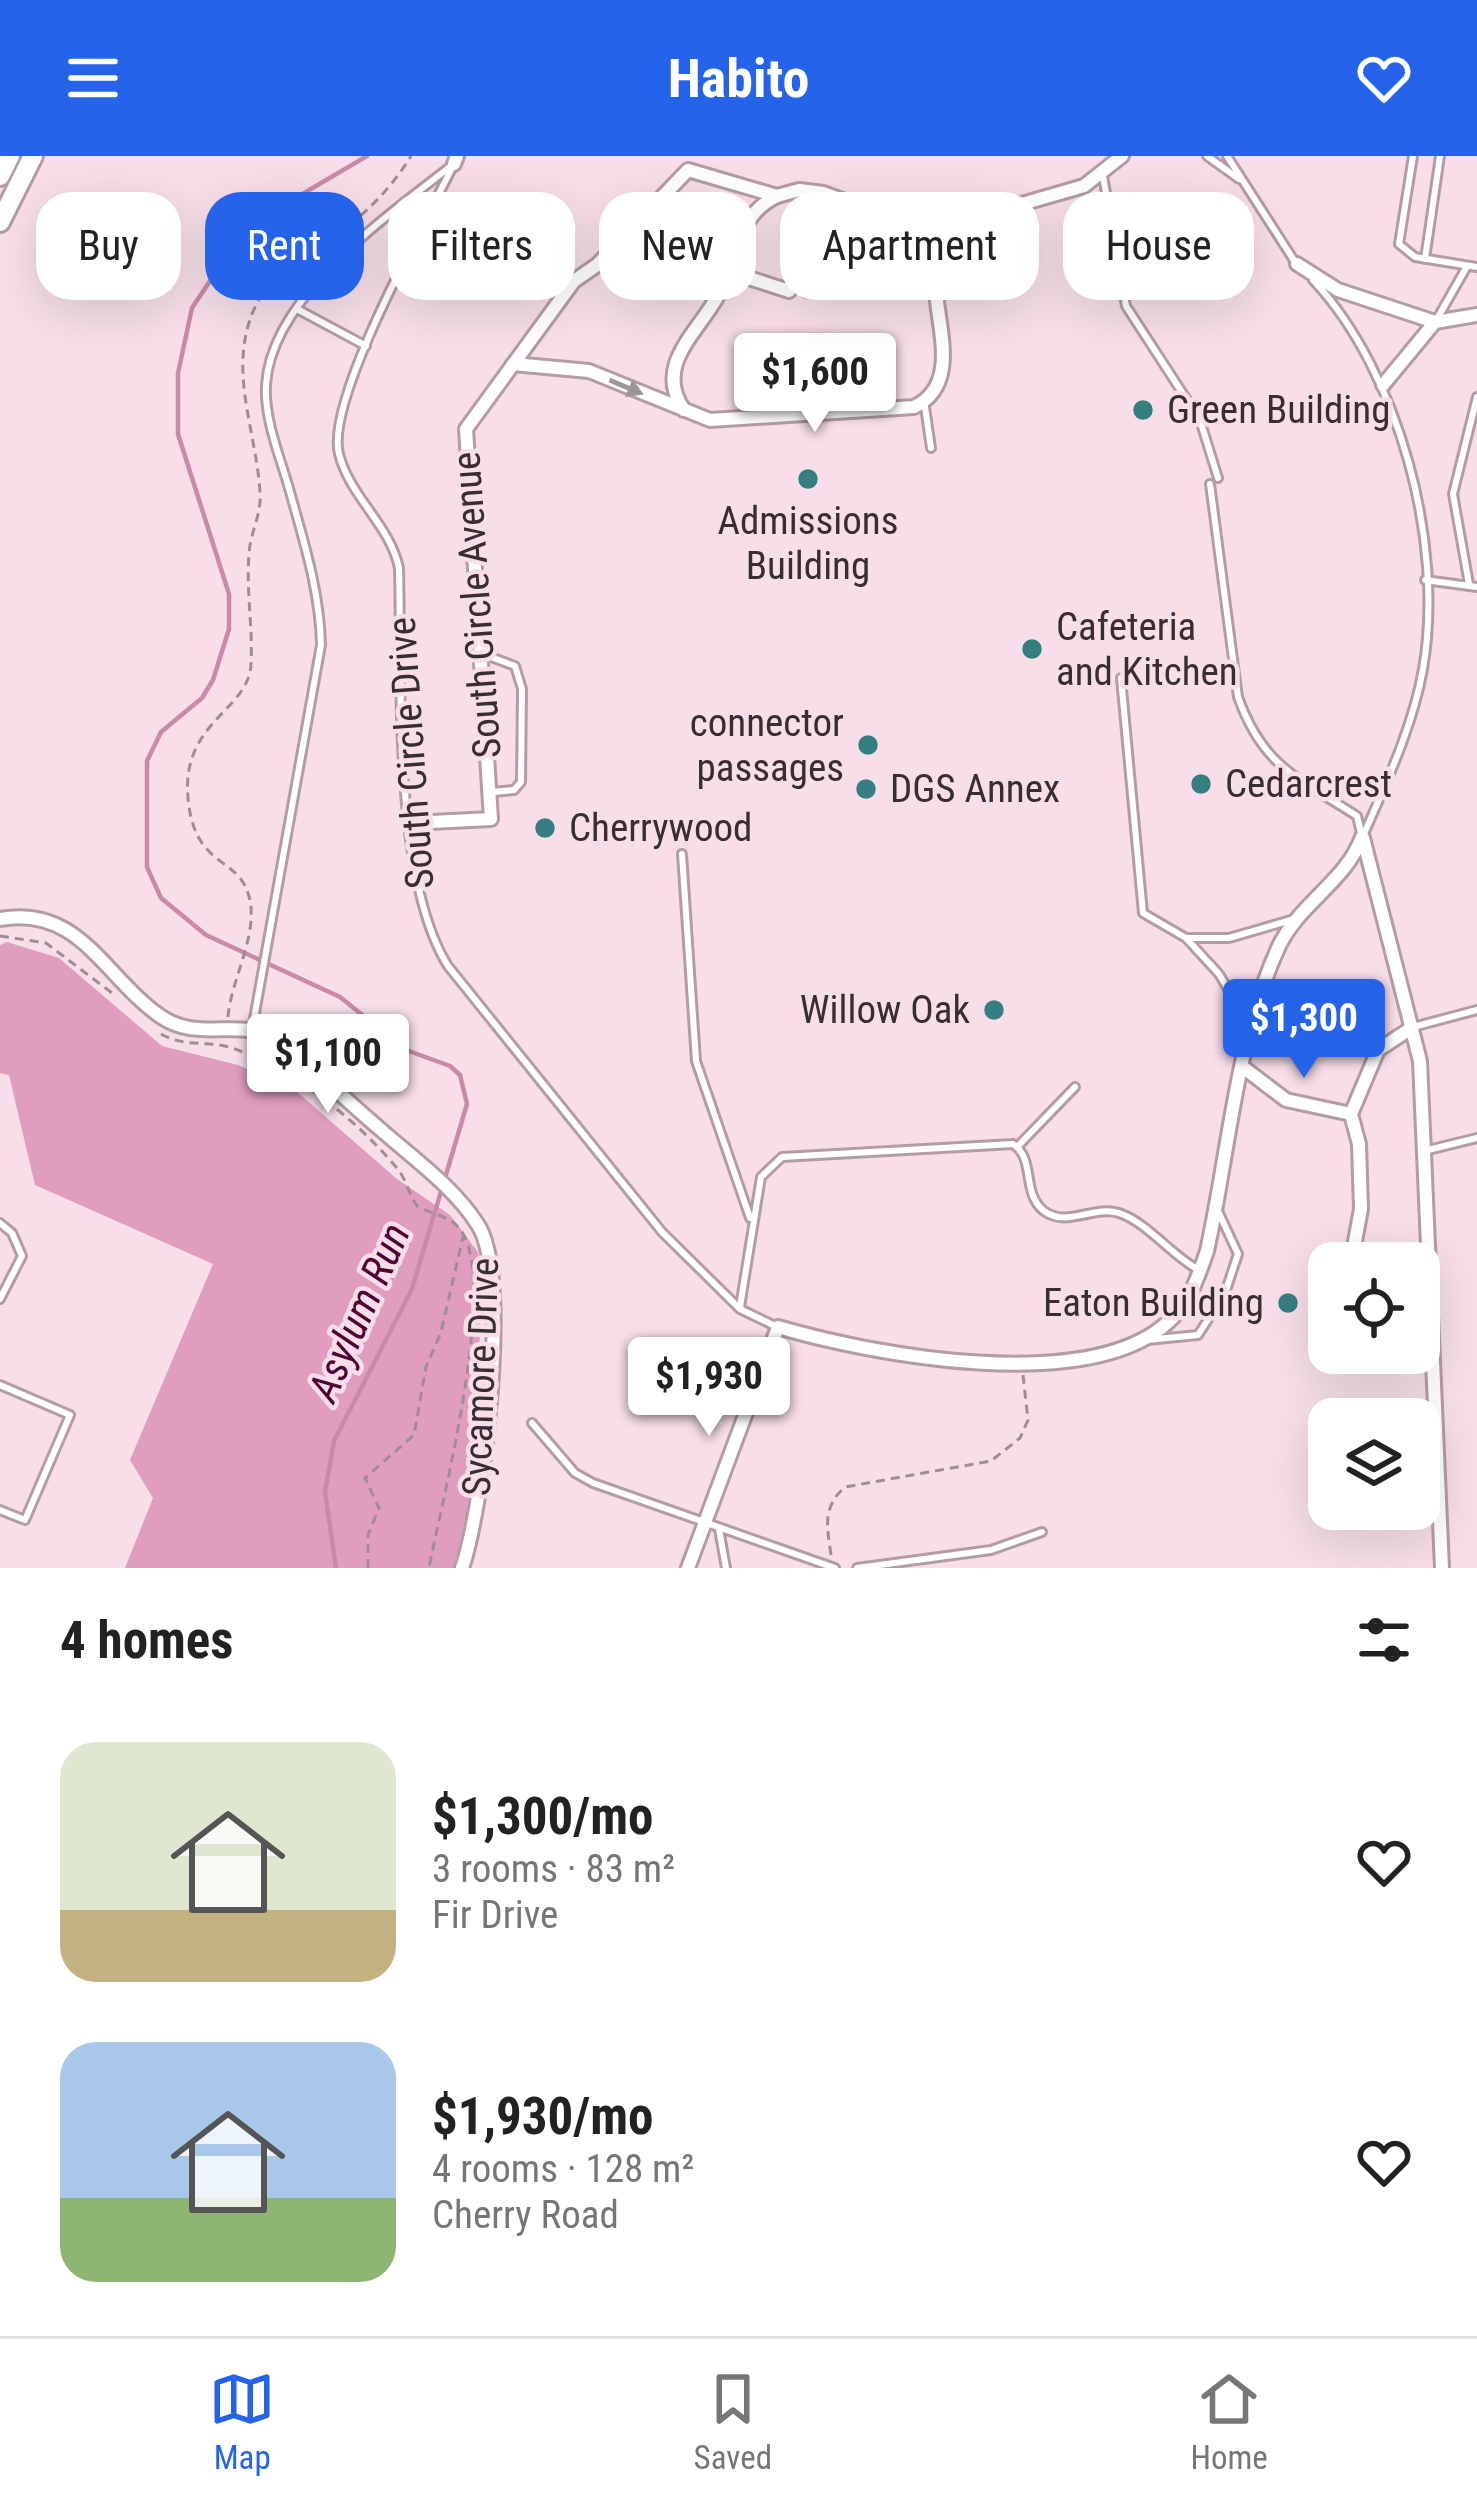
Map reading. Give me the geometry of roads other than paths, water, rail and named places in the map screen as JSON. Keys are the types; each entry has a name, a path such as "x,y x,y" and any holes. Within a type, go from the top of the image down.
{"main road":[{"path":"0,176 10,156"},
{"path":"0,222 33,156"}],"street":[{"path":"1039,199 1103,176 1119,159"},
{"name":"South Circle Avenue","path":"411,823 491,819 464,445 475,412 574,281 598,266 688,170 780,195"},
{"path":"756,211 777,196"},
{"path":"1297,264 1338,290 1435,322 1477,316"},
{"path":"685,411 674,393 677,359 715,300"},
{"path":"513,364 589,371 685,411 721,420 914,407 925,400 943,365 937,300"},
{"path":"1383,385 1435,322"},
{"path":"688,1568 778,1327 898,1356 1021,1360 1100,1354 1142,1341 1173,1319 1200,1271 1252,1032 1275,956 1297,918 1356,854 1362,837"},
{"path":"1362,837 1413,1027 1424,1151 1442,1568"},
{"path":"0,919 55,921 86,941 162,1018 195,1032 227,1027 252,1030"},
{"path":"1356,1242 1361,1209 1359,1144 1351,1114 1378,1049 1413,1027"},
{"name":"Sycamore Drive","path":"252,1030 286,1047 449,1189 479,1226 492,1272 481,1486 462,1568"},
{"path":"1244,1068 1286,1100 1351,1114"}],"lane":[{"path":"1119,159 1132,156"},
{"path":"1207,156 1246,185"},
{"path":"1223,156 1297,264 1351,325 1383,385 1412,478 1425,580 1426,634 1418,690 1362,837"},
{"path":"1413,156 1400,244 1425,259 1477,267"},
{"path":"1425,259 1440,156"},
{"path":"252,1030 321,645 314,584 266,396 270,362 297,309 322,275 455,160"},
{"name":"South Circle Drive","path":"455,160 345,396 337,441 346,472 397,559 411,823 425,916 448,966 662,1232 740,1309 778,1327"},
{"path":"1103,176 1126,306 1200,420 1214,481 1238,697 1249,728 1273,761 1357,816 1362,837"},
{"path":"1435,322 1466,267"},
{"path":"297,309 366,346"},
{"path":"1425,580 1473,586 1453,494 1477,397"},
{"path":"925,400 931,448"},
{"path":"482,654 515,666 522,688 521,782 514,790 489,792"},
{"path":"1121,678 1143,913 1186,938 1225,982 1252,1032"},
{"path":"682,854 696,1061 750,1218"},
{"path":"1186,938 1229,938 1297,918"},
{"path":"1413,1027 1477,1010"},
{"path":"740,1309 749,1270 750,1218 766,1167 782,1157 1018,1146 1075,1087"},
{"path":"1424,1151 1477,1138"},
{"path":"1018,1146 1042,1209 1060,1218 1093,1211 1119,1214 1200,1271"},
{"path":"1142,1341 1198,1334 1226,1293 1238,1253 1216,1208"},
{"path":"0,1223 12,1233 22,1256 0,1299"},
{"path":"0,1385 70,1414 25,1520 0,1510"},
{"path":"532,1423 575,1473 593,1483 836,1568"},
{"path":"719,1529 726,1568"},
{"path":"857,1568 991,1550 1042,1532"}],"waterway":[{"name":"Asylum Run","path":"336,1568 325,1492 334,1441 412,1289 467,1104 460,1075 450,1066 406,1050 340,997 206,935 161,898 147,867 147,761 161,732 202,698 213,680 229,629 229,594 178,434 178,373 192,308 246,227 367,156"}],"place":[{"name":"Green Building","path":"1143,410"},
{"name":"Admissions Building","path":"808,479"},
{"name":"Cafeteria and Kitchen","path":"1032,649"},
{"name":"connector passages","path":"868,745"},
{"name":"Cedarcrest","path":"1201,784"},
{"name":"DGS Annex","path":"866,789"},
{"name":"Cherrywood","path":"545,828"},
{"name":"Willow Oak","path":"994,1010"},
{"name":"Eaton Building","path":"1288,1303"}]}
